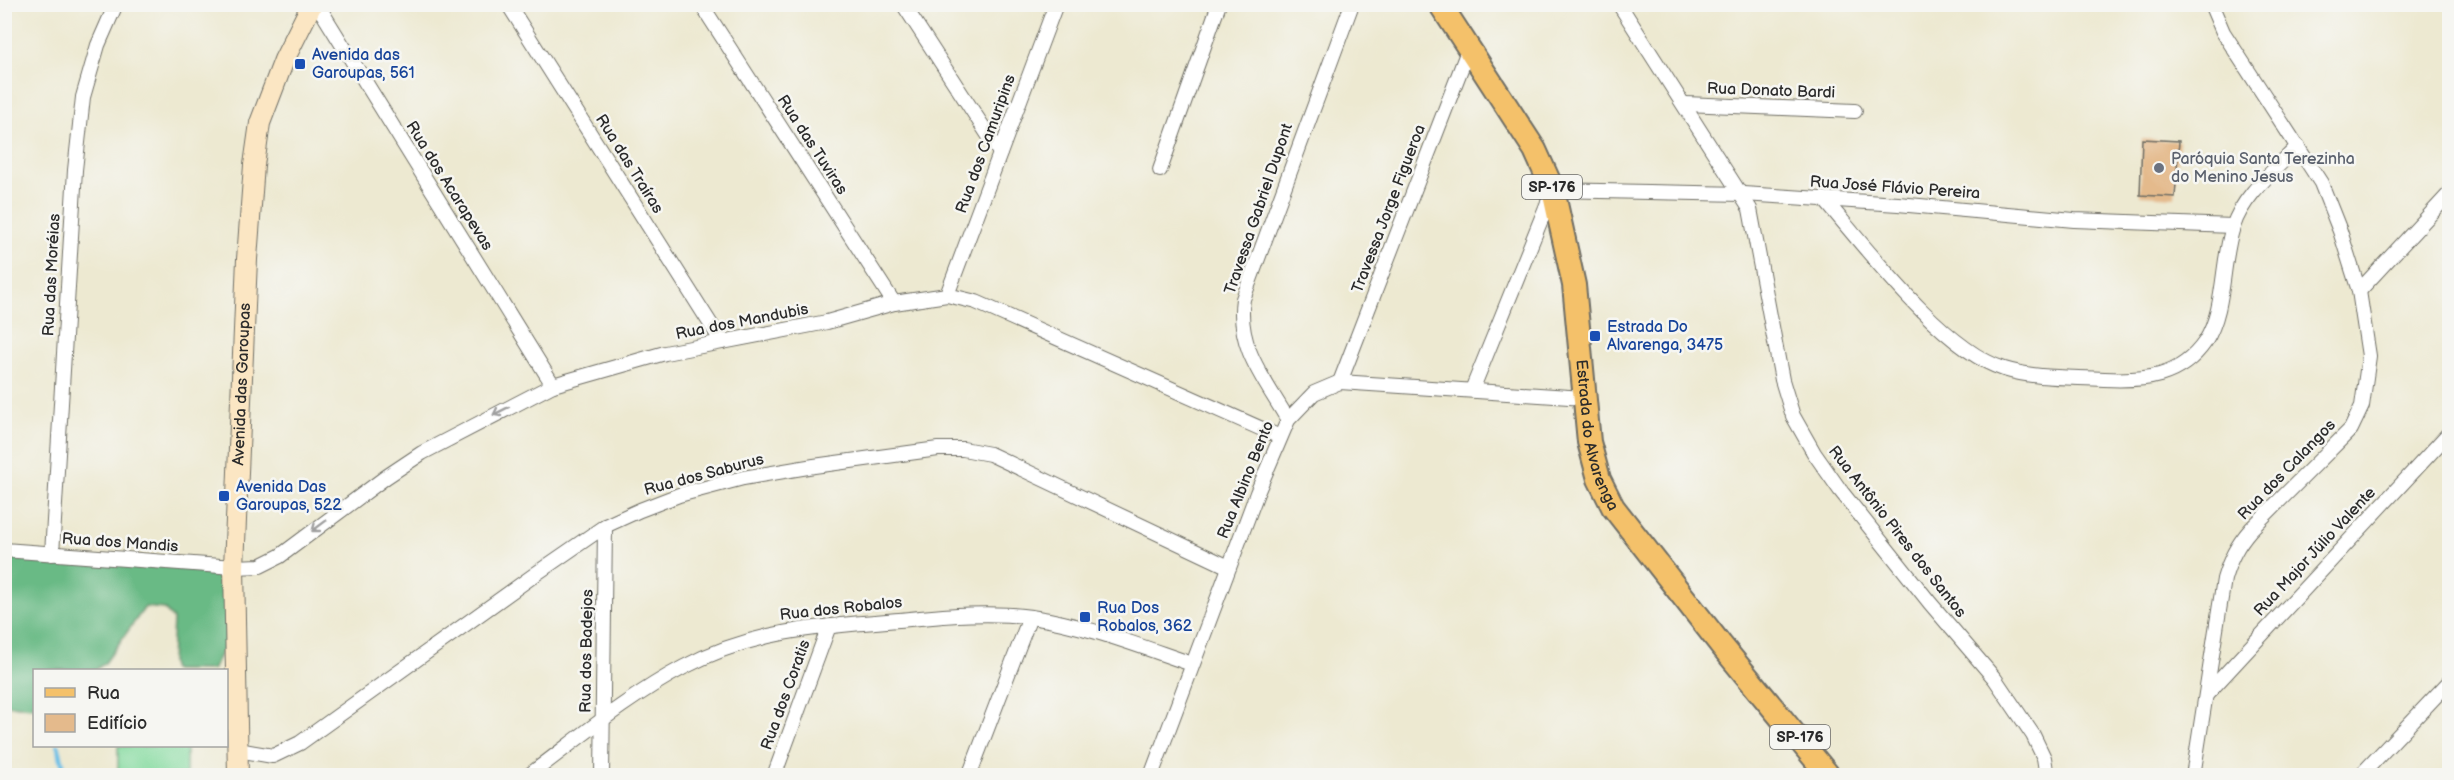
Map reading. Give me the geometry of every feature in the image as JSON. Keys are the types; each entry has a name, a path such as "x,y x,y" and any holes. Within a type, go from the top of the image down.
{"main road":[{"name":"Estrada do Alvarenga","path":"1440,4 1535,150 1553,190 1574,285 1589,442 1597,470 1613,507 1721,645 1769,700 1829,776"},
{"name":"Estrada do Alvarenga","path":"1769,700 1811,776"}],"street":[{"name":"Rua das Moréias","path":"52,554 75,170 83,97 98,45 116,4"},
{"name":"Avenida das Garoupas","path":"238,776 234,567 247,259 254,165 260,123 284,60 312,4"},
{"name":"Rua dos Acarapevas","path":"317,4 553,385"},
{"name":"Rua das Traíras","path":"508,4 722,342"},
{"name":"Rua das Tuviras","path":"701,4 894,303"},
{"path":"903,4 1000,153"},
{"name":"Rua dos Camuripins","path":"948,295 1056,4"},
{"path":"1160,171 1219,4"},
{"name":"Travessa Gabriel Dupont","path":"1288,420 1248,350 1242,333 1243,299 1254,263 1352,4"},
{"name":"Rua Antônio Pires dos Santos","path":"1619,4 1743,194 1756,231 1782,380 1793,416 1814,453 1840,490 1930,603 1995,679 2033,735 2043,758 2047,776"},
{"name":"Rua dos Calangos","path":"2193,776 2224,579 2236,546 2351,429 2362,406 2369,356 2360,291 2321,183 2223,32 2211,4"},
{"name":"Travessa Jorge Figueroa","path":"1340,382 1469,48"},
{"name":"Rua Donato Bardi","path":"1685,104 1855,111"},
{"path":"1824,199 1905,293 1954,339 1988,362 2025,375 2127,380 2165,374 2179,368 2206,340 2214,320 2233,226 2240,211 2255,190 2298,146"},
{"path":"1472,390 1553,190"},
{"name":"Rua José Flávio Pereira","path":"1553,190 1743,194 2074,220 2233,226"},
{"path":"2360,291 2450,193"},
{"name":"Rua dos Mandubis","path":"234,567 260,566 280,556 422,453 553,385 665,353 826,322 894,303 948,295 976,302 1280,437"},
{"name":"Rua Albino Bento","path":"1151,776 1191,664 1280,437 1288,420 1314,393 1340,382 1584,398"},
{"name":"Rua Major Júlio Valente","path":"2206,695 2450,432"},
{"name":"Rua dos Saburus","path":"238,750 273,756 300,743 605,526 679,495 743,478 899,454 963,449 990,454 1229,567"},
{"name":"Rua dos Badejos","path":"602,776 605,526"},
{"name":"Rua dos Mandis","path":"4,550 234,567"},
{"name":"Rua dos Robalos","path":"528,776 603,721 684,667 721,650 773,633 932,617 1030,617 1078,627 1191,664"},
{"path":"969,776 1030,617"},
{"name":"Rua dos Coratis","path":"774,776 829,626"},
{"path":"2360,776 2450,681"}],"green space":[{"path":"4,547 50,561 100,565 149,560 212,570 224,580 230,597 226,644 213,669 173,669 173,619 164,609 145,607 105,663 96,669 33,669 33,707 5,705"},
{"path":"118,747 186,747 186,775 118,775"}],"building":[{"name":"Paróquia Santa Terezinha do Menino Jesus","path":"2142,139 2179,141 2175,197 2140,195"}],"waterway":[{"path":"58,747 63,765 62,776"}],"place":[{"name":"Avenida das Garoupas, 561","path":"300,64"},
{"name":"Paróquia Santa Terezinha do Menino Jesus","path":"2159,168"},
{"name":"Estrada Do Alvarenga, 3475","path":"1595,336"},
{"name":"Avenida Das Garoupas, 522","path":"224,496"},
{"name":"Rua Dos Robalos, 362","path":"1085,617"}]}
